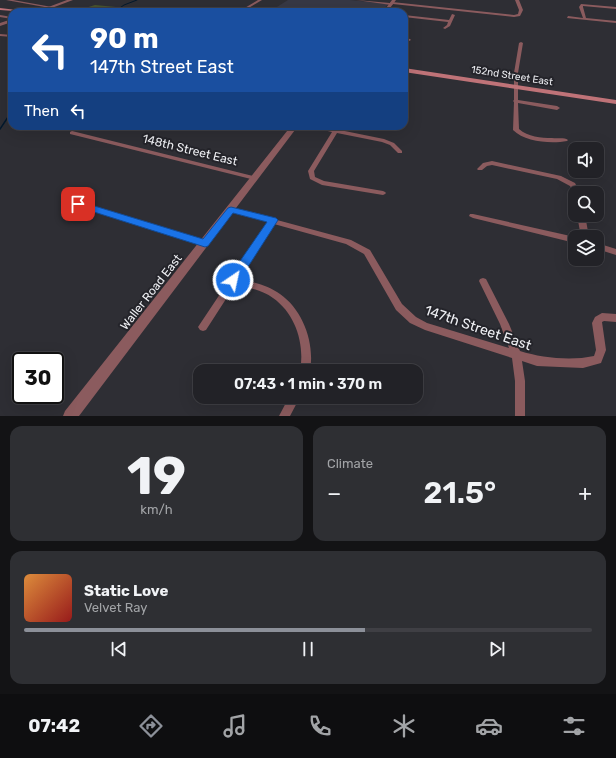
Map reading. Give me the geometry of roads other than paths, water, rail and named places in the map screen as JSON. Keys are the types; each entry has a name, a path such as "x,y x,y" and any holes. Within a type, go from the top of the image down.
{"main road":[{"name":"152nd Street East","path":"408,71 616,102"}],"street":[{"path":"8,0 50,7 71,0"},
{"path":"247,8 260,0"},
{"path":"358,0 393,2 514,16 519,15 521,10 517,0"},
{"path":"585,19 582,6 616,8"},
{"path":"408,14 411,11"},
{"path":"445,28 448,26 453,15"},
{"path":"408,16 450,21"},
{"path":"568,17 616,22"},
{"path":"521,43 515,101 515,126 517,132 525,136 549,140 565,140"},
{"path":"515,101 557,108"},
{"name":"Waller Road East","path":"74,415 292,130"},
{"path":"330,130 389,142 400,152"},
{"path":"335,131 311,171 312,178 322,183 383,193"},
{"name":"148th Street East","path":"72,133 255,178"},
{"path":"480,169 485,164 492,164 559,177 574,186"},
{"path":"65,200 205,243"},
{"name":"147th Street East","path":"231,210 273,220 348,242 364,249 399,307 413,320 431,328 516,356 538,361 592,362 597,360 601,350 597,323 598,320 602,317 616,318"},
{"path":"473,216 568,238"},
{"path":"203,327 273,220"},
{"path":"604,248 616,252"},
{"path":"233,280 274,293 286,302 294,313 306,344 306,364"},
{"path":"483,281 508,332 516,356 519,369 520,416"},
{"path":"284,416 291,404"}],"waterway":[{"path":"120,8 137,0"},
{"path":"0,129 8,117"}]}
